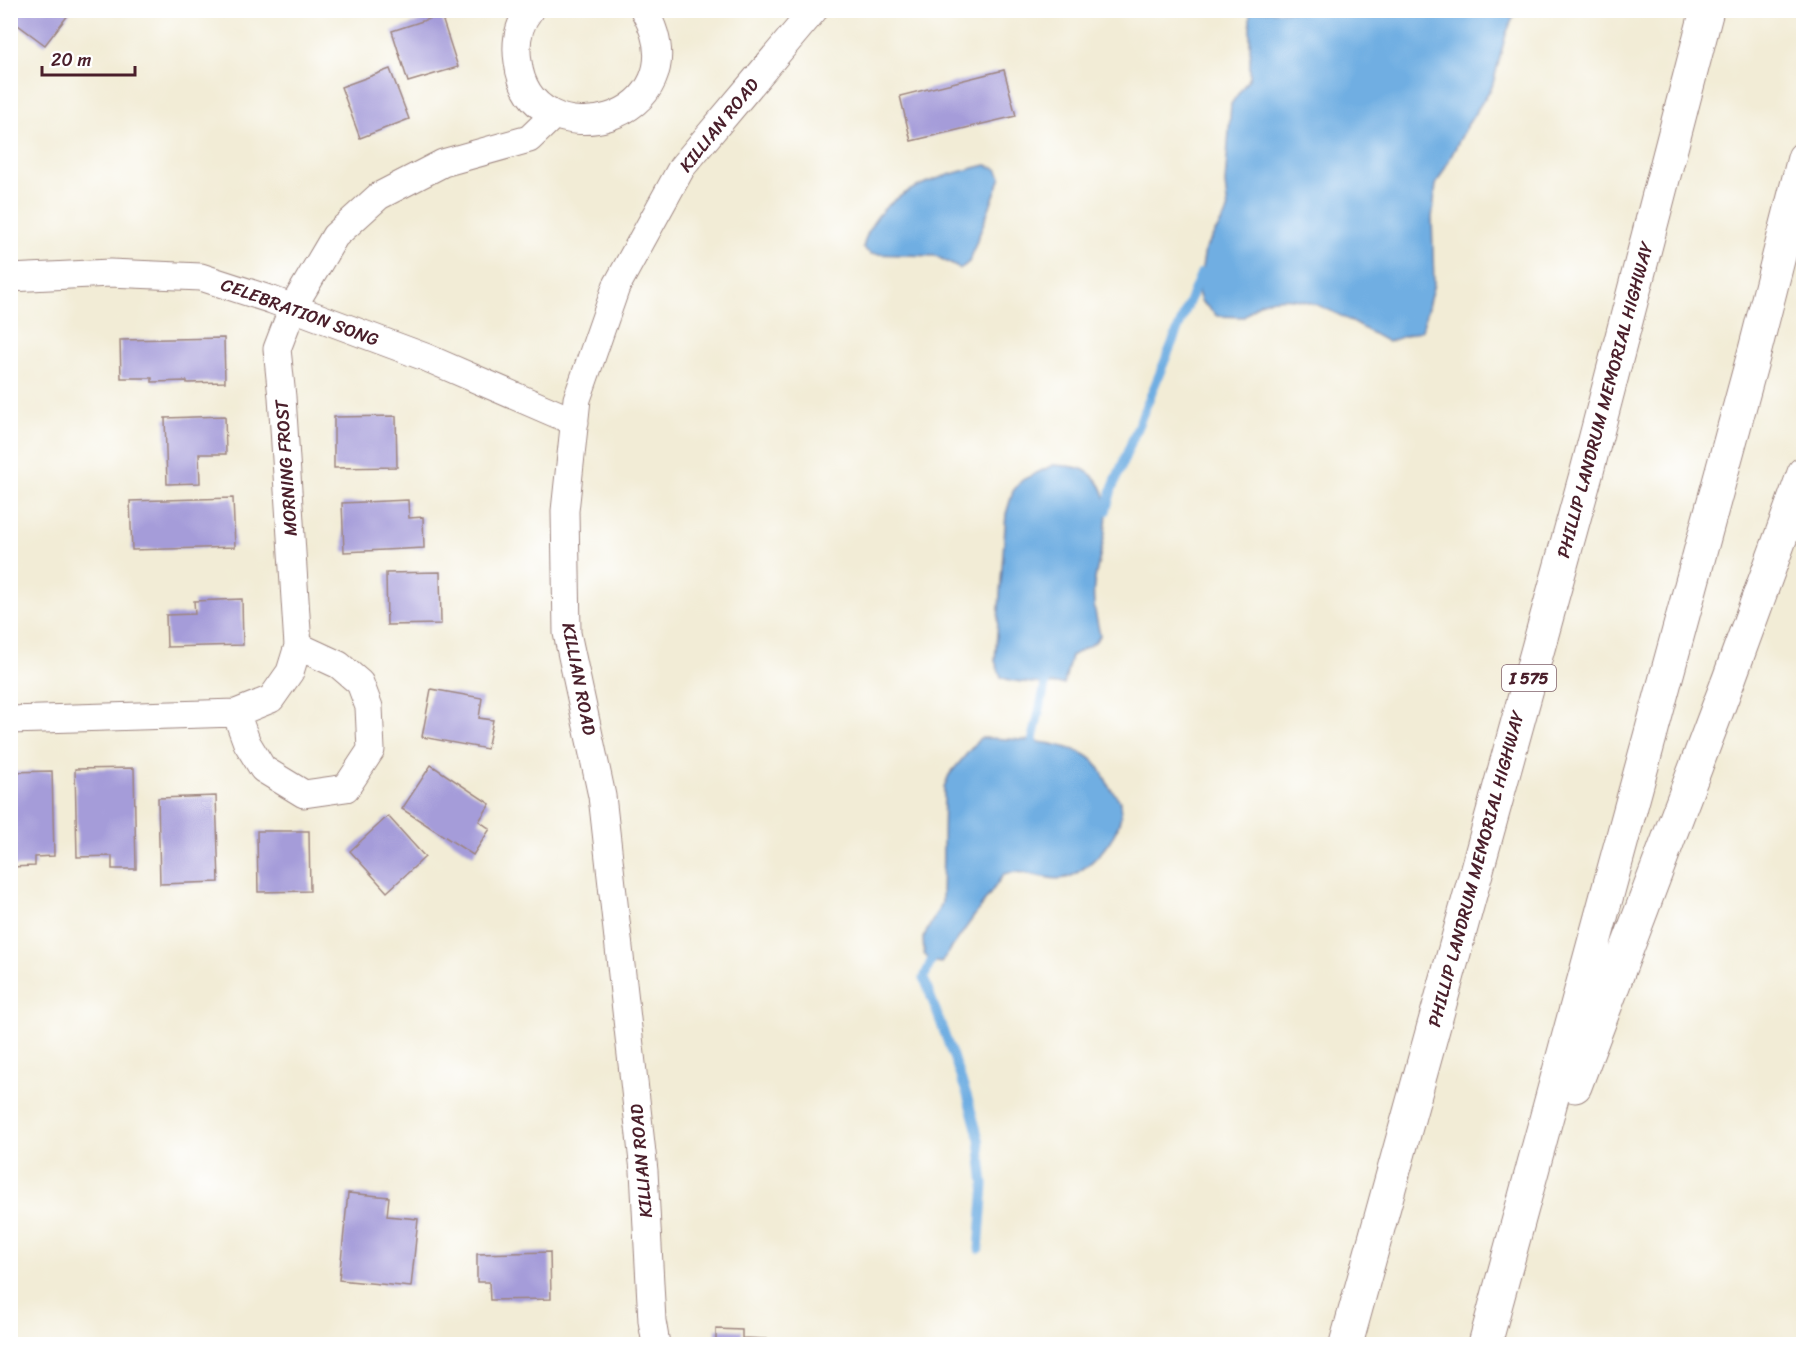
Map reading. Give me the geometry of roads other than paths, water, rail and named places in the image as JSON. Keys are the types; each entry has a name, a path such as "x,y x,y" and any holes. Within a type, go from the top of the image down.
{"highway":[{"name":"PHILLIP LANDRUM MEMORIAL HIGHWAY","path":"1346,1344 1587,471 1707,10"},
{"path":"1485,1344 1755,350 1803,158"},
{"path":"1509,1259 1725,690 1803,473"}],"street":[{"path":"530,10 523,19 516,45 519,73 532,97 554,115 581,122 609,119 633,105 651,84 658,57 655,30 644,10"},
{"name":"KILLIAN ROAD","path":"656,1344 652,1321 644,1171 602,796 567,633 565,511 577,399 616,287 682,167 814,10"},
{"name":"MORNING FROST","path":"10,720 236,713 271,699 290,672 298,646 277,349 293,307 335,236 379,196 443,163 529,139 554,115"},
{"name":"CELEBRATION SONG","path":"10,278 110,273 201,277 293,307 425,357 575,422"},
{"path":"236,713 247,743 263,769 304,794 346,788 371,750 369,707 360,683 339,665 298,646"}],"water":[{"path":"1250,11 1516,11 1506,34 1492,87 1468,124 1436,185 1432,218 1434,284 1422,330 1388,342 1328,309 1295,299 1262,302 1244,317 1217,316 1201,301 1198,292 1205,249 1228,211 1225,184 1231,104 1250,77"},
{"path":"986,165 997,169 1001,177 969,262 960,269 936,256 871,254 863,248 869,229 880,213 894,200 929,182"},
{"path":"1053,465 1084,470 1097,480 1104,493 1107,507 1106,523 1094,586 1095,611 1100,636 1094,643 1071,656 1064,684 1041,684 1001,677 995,661 1006,514 1013,491 1022,480"},
{"path":"980,738 1046,743 1084,754 1102,772 1121,804 1121,814 1119,824 1108,844 1092,861 1075,874 1058,879 1013,872 1004,874 941,963 931,961 924,954 923,938 942,903 944,787 949,775"}],"waterway":[{"path":"1106,511 1112,489 1201,273"},
{"path":"1032,743 1045,685"},
{"path":"931,961 924,978 967,1095 979,1139 984,1185 979,1249"}]}
